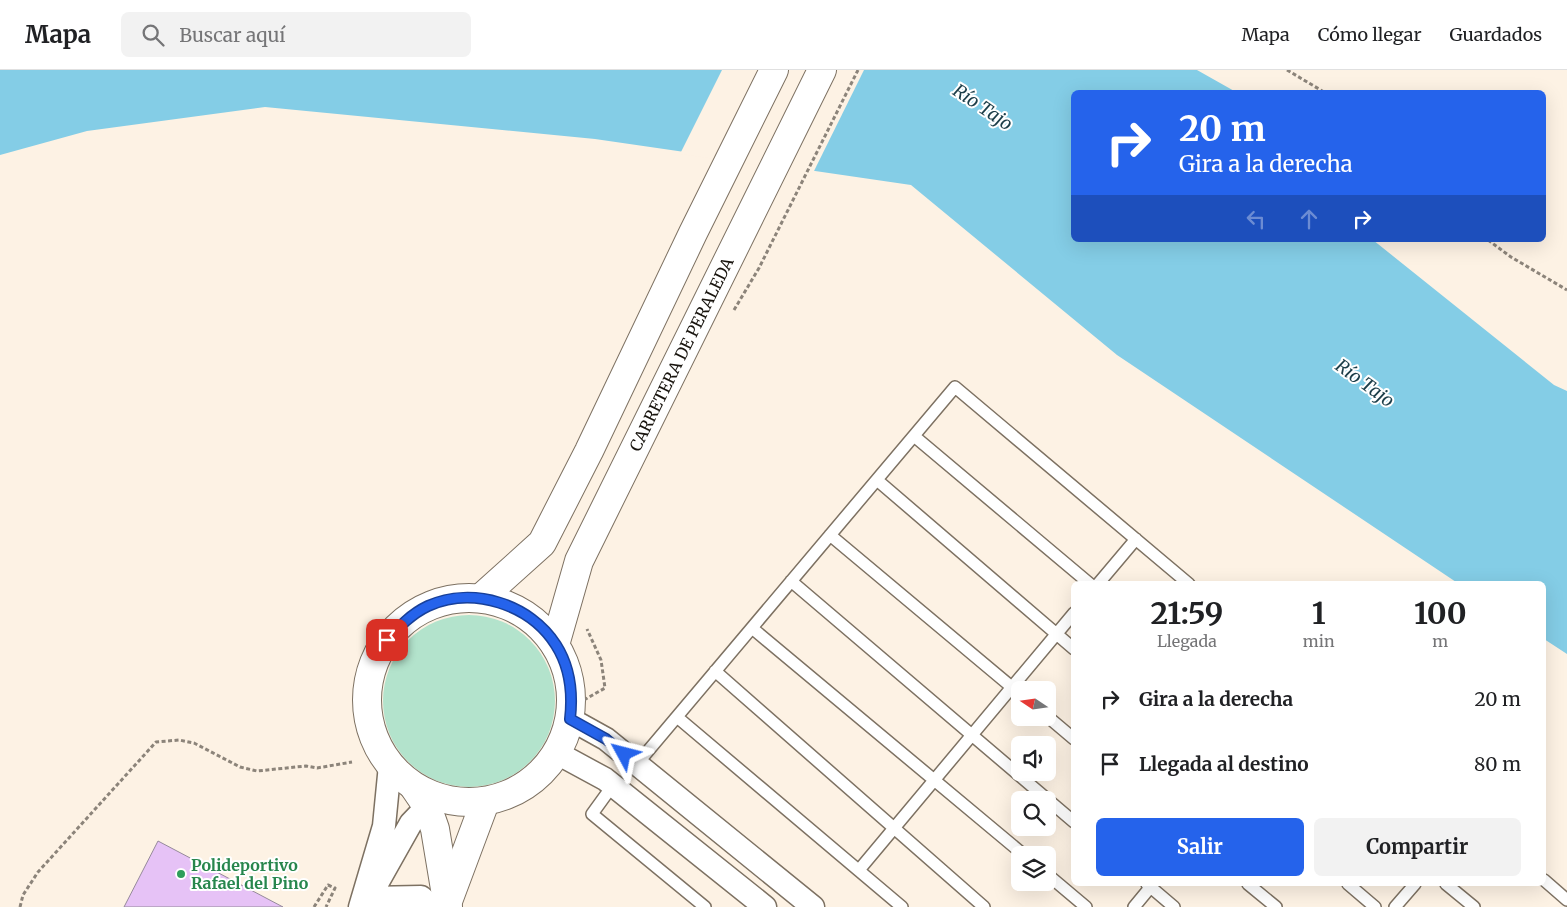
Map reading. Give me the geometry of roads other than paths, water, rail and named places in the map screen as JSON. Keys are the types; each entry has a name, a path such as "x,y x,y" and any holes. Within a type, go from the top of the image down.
{"main road":[{"path":"481,598 542,543 589,451 693,232 774,70"},
{"name":"CARRETERA DE PERALEDA","path":"556,644 579,561 822,70"},
{"path":"425,797 452,802 485,802 514,793 538,776 557,753 565,737 571,714 569,679 565,665 556,644 536,622 510,606 481,598 454,599 428,606 405,620 387,640 374,663 368,690 369,717 376,743 390,765 425,797 435,829 442,905"},
{"path":"442,905 485,802"}],"street":[{"path":"571,714 606,739 813,907"},
{"path":"557,753 606,779 766,907"},
{"path":"364,904 384,826 390,765"},
{"path":"364,904 425,797"},
{"path":"364,904 421,897 442,905"}],"lane":[{"path":"637,764 955,387 1185,581"},
{"path":"914,436 1086,581"},
{"path":"877,480 1071,646"},
{"path":"830,536 1011,686"},
{"path":"1101,581 1136,539"},
{"path":"791,581 1071,819"},
{"path":"1022,681 1071,616"},
{"path":"752,628 1013,846"},
{"path":"715,671 984,907"},
{"path":"859,870 972,735 1011,695"},
{"path":"677,716 902,907"},
{"path":"1056,723 1071,736"},
{"path":"614,785 592,814 705,907"},
{"path":"1056,882 1086,907"},
{"path":"1546,882 1567,900"},
{"path":"1134,907 1149,886"},
{"path":"1151,886 1174,907"},
{"path":"1250,886 1276,907"},
{"path":"1350,886 1375,907"},
{"path":"1396,907 1413,886"},
{"path":"1448,886 1474,907"}],"water":[{"name":"Río Tajo","path":"0,70 1197,70 1232,90 1071,90 1071,242 1375,242 1554,385 1567,391 1567,654 1546,640 1546,581 1455,581 1117,355 911,185 595,139 265,107 87,131 0,155"}],"place":[{"name":"Polideportivo Rafael del Pino","path":"181,874"}]}
